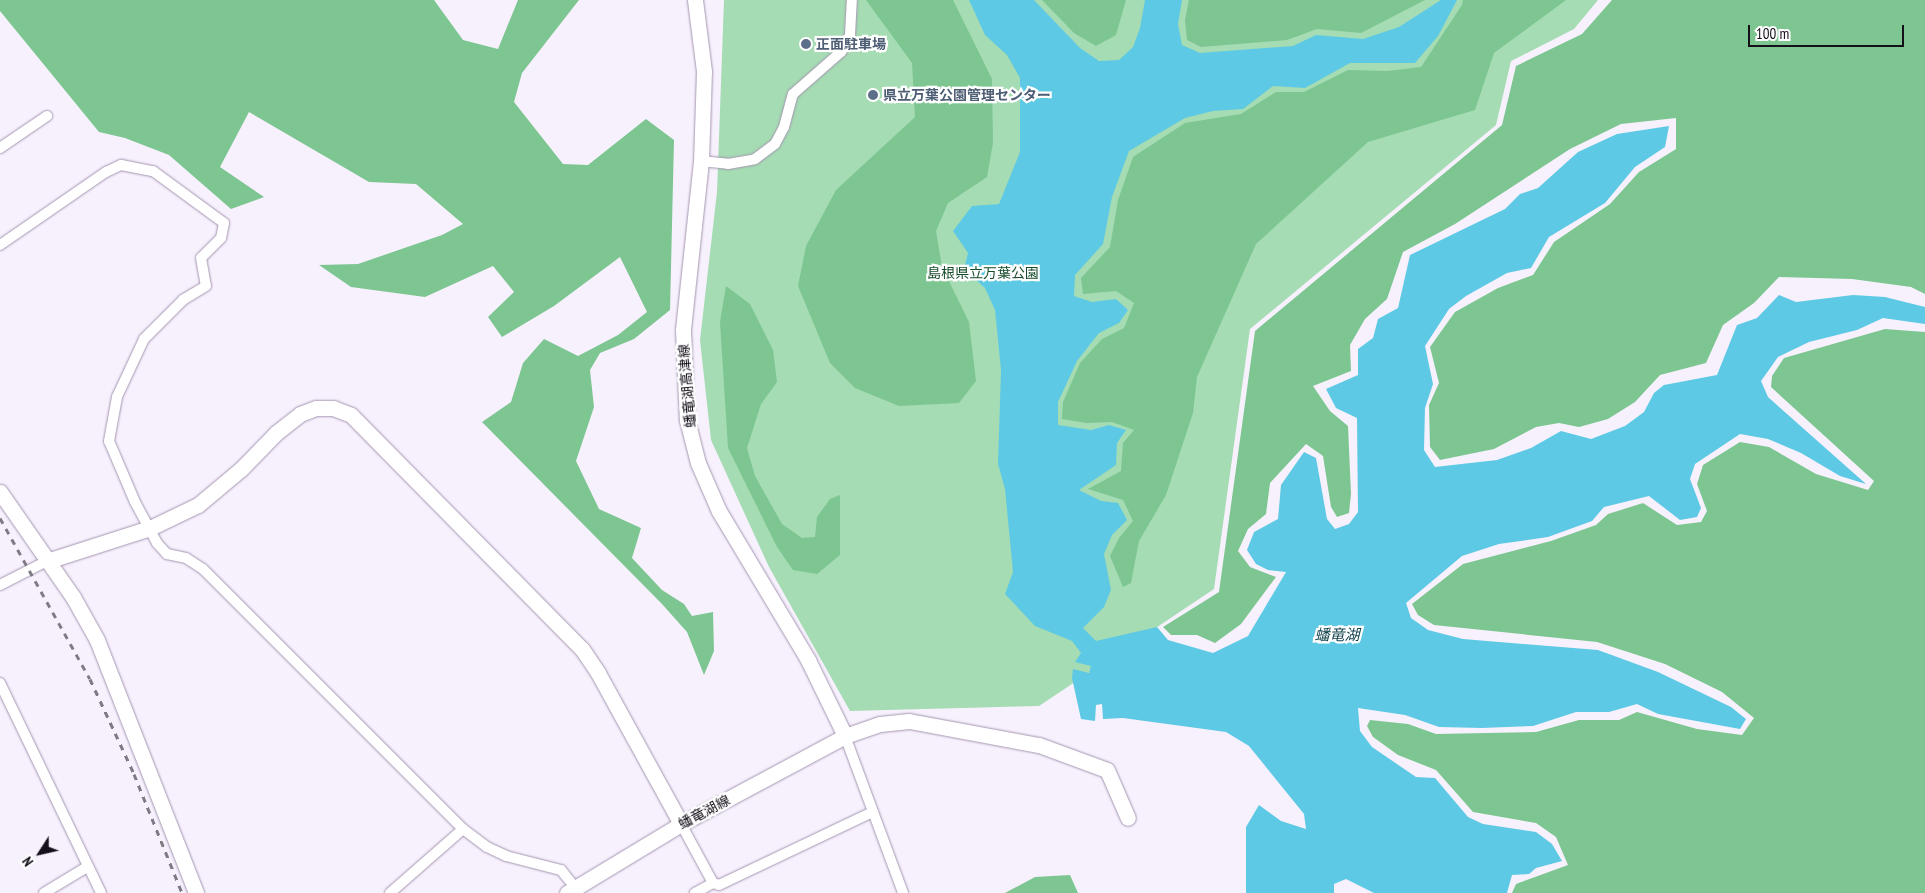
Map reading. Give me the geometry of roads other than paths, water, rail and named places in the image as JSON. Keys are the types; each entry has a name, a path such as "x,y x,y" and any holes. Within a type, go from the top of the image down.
{"street":[{"name":"蟠竜湖高津線","path":"695,0 704,71 701,161 683,330 682,360 689,429 698,463 719,511 808,660 846,736"},
{"path":"701,161 728,164 755,159 775,144 784,127 793,94 841,52 850,35 852,0"},
{"path":"0,148 47,116"},
{"path":"0,245 106,172 121,165 136,165 153,171 224,222 221,238 201,258 206,286 183,300 144,339 117,397 109,441 135,502 167,554 186,558 203,569 463,829 487,847 506,856 561,870 571,889"},
{"path":"0,586 47,561 150,528 178,516 219,489 276,433 300,414 316,408 334,408 351,415 582,649 598,673 718,887"},
{"path":"0,492 97,640 196,893"},
{"path":"0,683 101,893"},
{"name":"蟠竜湖線","path":"571,889 681,824 846,736 880,724 909,721 1039,745 1107,770 1128,818"},
{"path":"846,736 903,893"},
{"path":"695,893 718,887 873,812"},
{"path":"390,893 463,829"},
{"path":"44,893 87,867"}],"water":[{"name":"蟠竜湖","path":"969,0 1034,0 1080,48 1099,61 1119,60 1133,47 1140,28 1145,0 1182,0 1178,24 1182,45 1200,53 1293,46 1316,35 1363,39 1399,27 1441,0 1457,0 1438,36 1415,63 1350,63 1305,88 1273,86 1243,109 1213,111 1185,118 1129,151 1112,197 1103,244 1075,275 1074,296 1092,302 1116,299 1128,310 1119,323 1099,333 1077,361 1058,402 1058,425 1091,430 1109,425 1126,430 1117,443 1116,465 1079,490 1101,501 1118,503 1127,520 1112,535 1104,554 1111,590 1104,607 1083,628 1096,641 1157,627 1168,640 1213,653 1248,636 1286,572 1268,570 1256,564 1247,550 1254,532 1278,519 1281,485 1304,452 1316,458 1327,519 1335,529 1349,524 1358,512 1357,418 1336,408 1326,389 1358,375 1358,349 1373,338 1378,319 1398,308 1410,255 1505,209 1520,194 1538,188 1578,152 1617,134 1669,126 1665,147 1635,167 1605,203 1549,237 1531,268 1507,273 1466,296 1449,309 1425,346 1433,384 1425,408 1424,450 1435,467 1497,460 1531,448 1561,431 1591,439 1625,426 1644,412 1654,393 1664,385 1717,375 1737,325 1757,318 1779,295 1796,302 1853,295 1885,297 1925,307 1925,324 1883,318 1857,330 1809,342 1778,357 1761,381 1768,397 1866,484 1840,476 1801,453 1768,439 1740,434 1695,464 1690,479 1701,508 1697,517 1680,520 1649,496 1604,507 1592,521 1548,537 1499,544 1462,556 1406,603 1411,618 1428,630 1463,639 1598,650 1658,672 1731,707 1746,719 1740,729 1658,714 1637,704 1609,712 1576,712 1533,726 1482,728 1439,727 1405,715 1358,708 1360,731 1372,747 1416,777 1435,778 1468,817 1483,824 1536,832 1552,844 1562,861 1536,868 1529,874 1512,875 1507,893 1374,893 1346,879 1334,884 1334,893 1246,893 1246,827 1259,805 1281,821 1306,829 1304,814 1249,746 1226,732 1123,718 1103,719 1102,704 1096,705 1095,721 1081,719 1072,678 1073,669 1089,673 1091,666 1075,662 1081,653 1072,641 1035,626 1005,594 1013,572 1005,489 998,464 1001,370 995,310 985,288 964,269 968,253 953,231 972,206 999,204 1020,152 1020,78 1007,55 985,35"}],"railway":[{"path":"0,518 90,679 134,774 182,893"}],"place":[{"name":"正面駐車場","path":"806,44"},
{"name":"県立万葉公園管理センター","path":"873,95"}],"park label":[{"name":"島根県立万葉公園","path":"983,273"}]}
